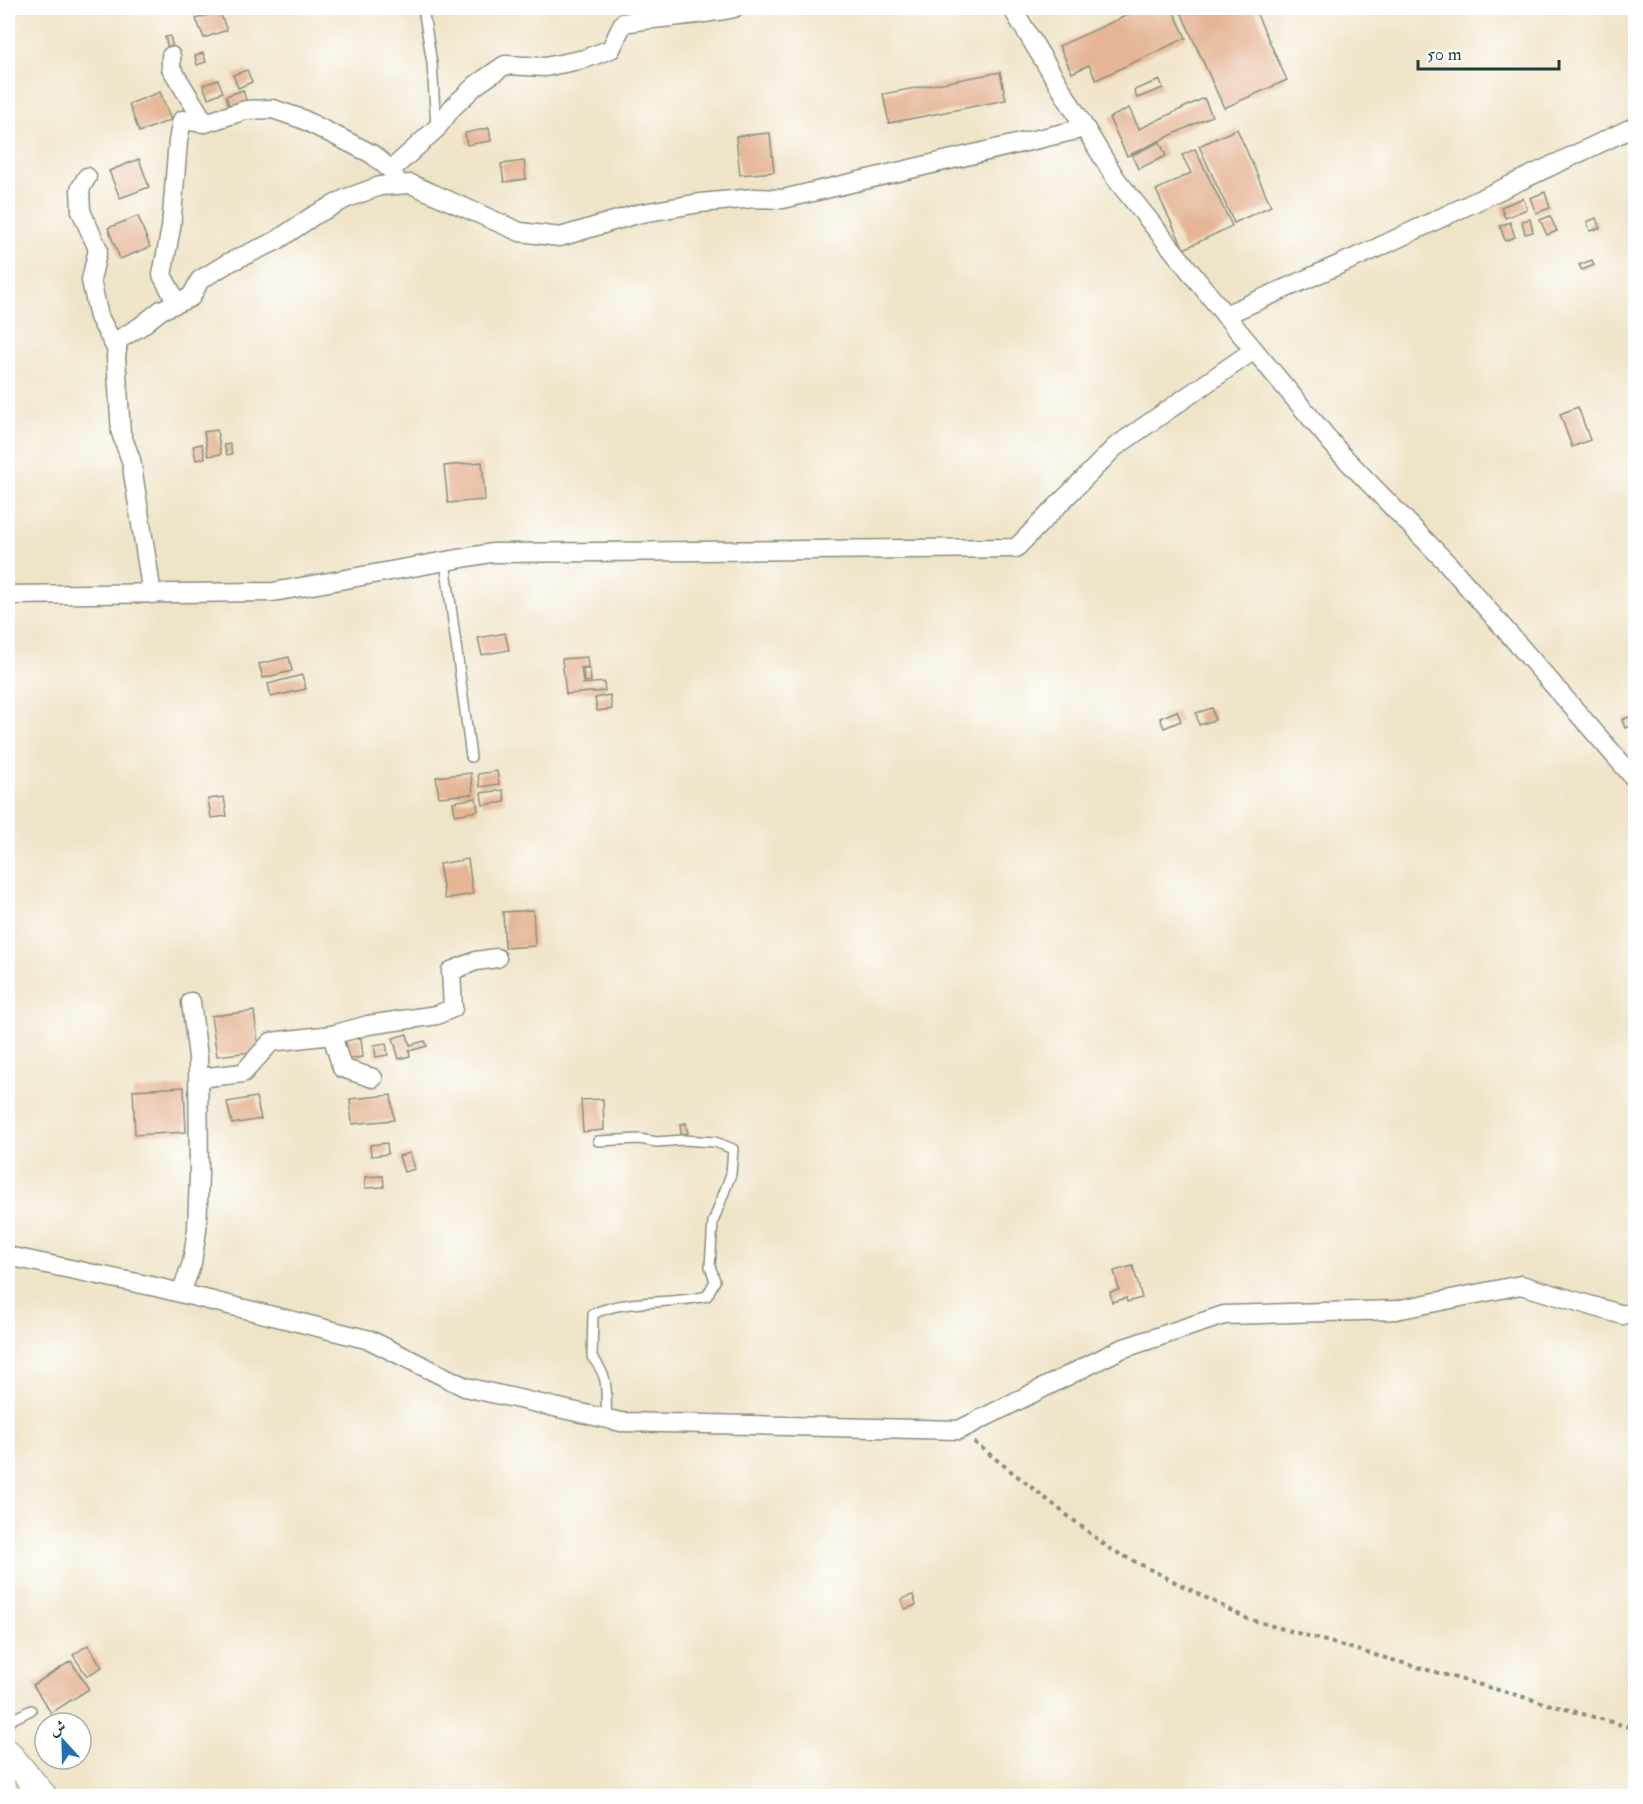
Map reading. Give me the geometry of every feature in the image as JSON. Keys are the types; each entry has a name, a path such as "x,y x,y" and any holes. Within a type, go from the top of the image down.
{"street":[{"path":"152,594 131,460 121,433 118,340 161,310 191,297 200,280 228,262 276,241 313,216 347,198 380,186 395,177 452,108 476,85 505,66 545,67 584,59 611,49 623,23 665,16 704,14 734,8"},
{"path":"1012,8 1116,179 1225,315 1340,453 1448,564 1635,780"},
{"path":"171,56 171,68 205,123"},
{"path":"177,303 162,275 171,228 178,141 182,120 205,123 246,110 273,109 302,119 372,154 395,177 520,232 560,237 658,210 754,198 783,199 1085,128"},
{"path":"1225,315 1377,248 1635,126"},
{"path":"87,177 80,189 81,211 98,249 91,280 99,317 117,350"},
{"path":"8,595 273,592 491,553 1016,548 1115,447 1254,350"},
{"path":"199,1078 243,1073 272,1042 332,1035 368,1025 437,1015 453,1008 451,971 476,961 497,958"},
{"path":"181,1293 192,1263 197,1230 199,1078 191,1002"},
{"path":"332,1035 342,1068 373,1078"},
{"path":"8,1256 181,1293 370,1340 465,1387 621,1422 959,1430 1121,1349 1224,1316 1396,1310 1521,1285 1623,1315 1635,1310"},
{"path":"8,1753 44,1797"}],"lane":[{"path":"423,8 432,63 436,129"},
{"path":"445,561 471,757"},
{"path":"598,1141 683,1140 715,1142 734,1149 731,1174 713,1222 710,1266 715,1281 707,1296 687,1301 607,1307 593,1314 592,1357 603,1370 605,1378 607,1419"},
{"path":"8,1725 11,1720 31,1710"}],"path":[{"path":"959,1430 1110,1549 1248,1619 1635,1729"}],"building":[{"path":"1143,8 1172,8 1186,38 1096,80 1089,65 1072,73 1059,46"},
{"path":"1179,8 1254,8 1287,80 1224,108"},
{"path":"219,11 227,30 204,38 196,19"},
{"path":"170,36 173,47 168,48 165,37"},
{"path":"203,53 206,62 197,65 195,56"},
{"path":"247,70 252,82 238,88 233,75"},
{"path":"1000,72 1006,100 889,123 883,94"},
{"path":"218,80 223,92 208,98 203,85"},
{"path":"1160,80 1163,88 1137,98 1134,90"},
{"path":"243,90 247,104 230,109 226,96"},
{"path":"160,92 171,120 139,132 129,104"},
{"path":"1204,98 1212,116 1127,156 1109,118 1129,108 1139,129"},
{"path":"489,128 491,141 467,145 465,133"},
{"path":"1237,129 1271,206 1234,223 1199,146"},
{"path":"770,133 774,172 740,175 736,136"},
{"path":"1160,142 1166,156 1138,169 1132,155"},
{"path":"1195,149 1232,226 1184,249 1156,190 1191,173 1182,155"},
{"path":"139,159 149,187 120,198 109,171"},
{"path":"524,161 526,179 504,182 501,164"},
{"path":"1545,192 1550,208 1536,213 1530,198"},
{"path":"1523,198 1527,209 1505,218 1501,207"},
{"path":"138,216 150,247 120,259 108,228"},
{"path":"1550,216 1557,231 1547,235 1540,220"},
{"path":"1596,218 1600,228 1590,231 1587,222"},
{"path":"1530,219 1533,232 1525,234 1522,221"},
{"path":"1510,222 1515,237 1505,241 1500,226"},
{"path":"1592,260 1594,265 1582,270 1579,265"},
{"path":"1578,407 1590,440 1572,447 1560,414"},
{"path":"217,430 221,454 208,456 204,432"},
{"path":"202,444 205,458 196,460 193,446"},
{"path":"230,444 232,454 227,455 224,445"},
{"path":"482,462 485,500 448,503 444,466"},
{"path":"505,633 509,650 482,655 478,638"},
{"path":"289,657 292,671 263,678 259,664"},
{"path":"587,657 588,667 581,668 583,684 604,682 605,691 566,694 562,659"},
{"path":"583,669 590,669 591,681 584,682"},
{"path":"302,675 306,689 271,697 268,684"},
{"path":"610,695 612,709 597,711 595,698"},
{"path":"1212,708 1215,720 1199,725 1196,713"},
{"path":"1177,711 1181,721 1164,728 1160,718"},
{"path":"1631,716 1634,725 1625,728 1622,720"},
{"path":"497,771 499,784 480,787 478,774"},
{"path":"471,773 473,794 439,797 436,777"},
{"path":"503,790 505,802 483,805 481,793"},
{"path":"224,797 227,816 211,818 208,799"},
{"path":"476,798 478,811 455,815 453,802"},
{"path":"468,859 473,894 445,899 439,864"},
{"path":"533,910 535,946 505,948 503,912"},
{"path":"254,1011 259,1051 217,1056 211,1016"},
{"path":"407,1034 410,1045 425,1041 427,1046 409,1051 410,1056 399,1059 393,1038"},
{"path":"361,1038 363,1057 347,1059 346,1039"},
{"path":"386,1043 388,1055 376,1057 374,1045"},
{"path":"184,1087 186,1132 135,1135 133,1090"},
{"path":"391,1095 394,1120 352,1124 350,1099"},
{"path":"256,1097 261,1119 232,1124 227,1102"},
{"path":"603,1099 604,1130 583,1132 581,1100"},
{"path":"686,1123 688,1133 681,1134 680,1124"},
{"path":"387,1143 388,1154 371,1156 370,1145"},
{"path":"410,1153 415,1169 404,1172 399,1156"},
{"path":"383,1176 384,1187 365,1188 365,1177"},
{"path":"1133,1266 1142,1298 1127,1302 1126,1298 1112,1302 1110,1292 1119,1290 1114,1271"},
{"path":"913,1595 916,1605 905,1609 901,1599"},
{"path":"88,1645 102,1667 87,1676 73,1655"},
{"path":"71,1661 89,1689 54,1711 50,1711 33,1685"}]}
